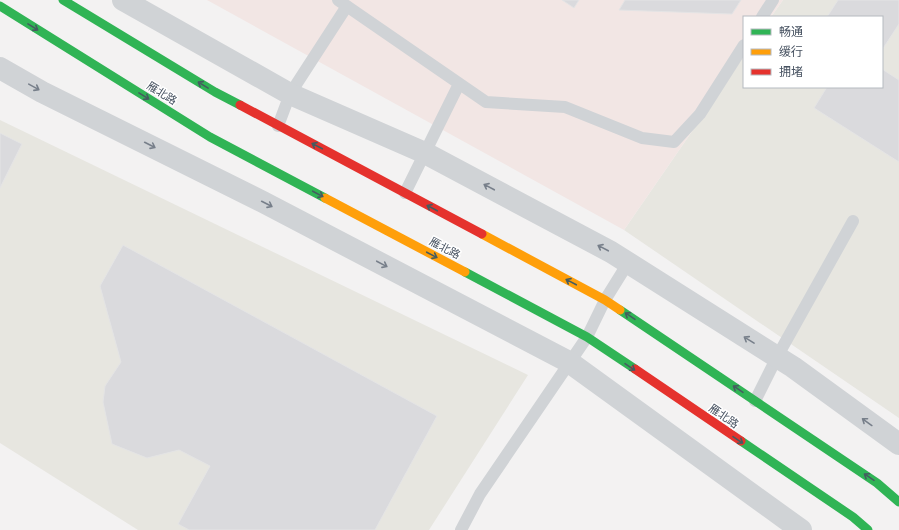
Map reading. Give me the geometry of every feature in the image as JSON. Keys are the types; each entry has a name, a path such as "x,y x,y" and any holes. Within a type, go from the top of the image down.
{"main road":[{"path":"64,0 215,92 605,300 877,483 899,502"},
{"name":"雁北路","path":"0,6 210,137 587,337 853,517 868,530"}],"street":[{"path":"123,0 290,94 425,153 611,252 778,357 899,444"},
{"path":"0,68 49,95 263,202 569,362 801,530"}],"lane":[{"path":"763,16 772,0"},
{"path":"278,126 290,94 342,3 486,102 564,107 642,138 674,142 700,114 743,47"},
{"path":"405,193 459,84"},
{"path":"755,401 853,221"},
{"path":"461,530 480,494 587,337 605,300 628,263"}],"shaded area":[{"path":"207,0 783,0 772,16 743,16 743,57 624,230"},
{"path":"783,0 899,0 899,418 624,230 743,57 743,88 883,88 883,16 772,16"},
{"path":"0,120 528,375 429,530 138,530 0,443"}],"building":[{"path":"562,0 579,0 574,8"},
{"path":"625,0 741,0 732,14 619,10"},
{"path":"838,0 899,0 899,24 883,48 883,16 828,16"},
{"path":"883,70 899,80 899,162 814,108 826,88 883,88"},
{"path":"0,133 22,144 0,188"},
{"path":"123,245 437,416 375,530 189,530 178,524 210,466 179,450 147,458 112,444 103,402 105,386 121,362 100,286"}],"traffic: fast":[{"path":"63,0 215,92 240,105"},
{"path":"0,6 210,137 325,198"},
{"path":"465,272 587,337 635,369"},
{"path":"620,310 877,483 899,502"},
{"path":"741,441 853,517 868,530"}],"traffic: slow":[{"path":"325,198 465,272"},
{"path":"482,234 605,300 620,310"}],"traffic: jam":[{"path":"240,105 482,234"},
{"path":"635,369 741,441"}]}
